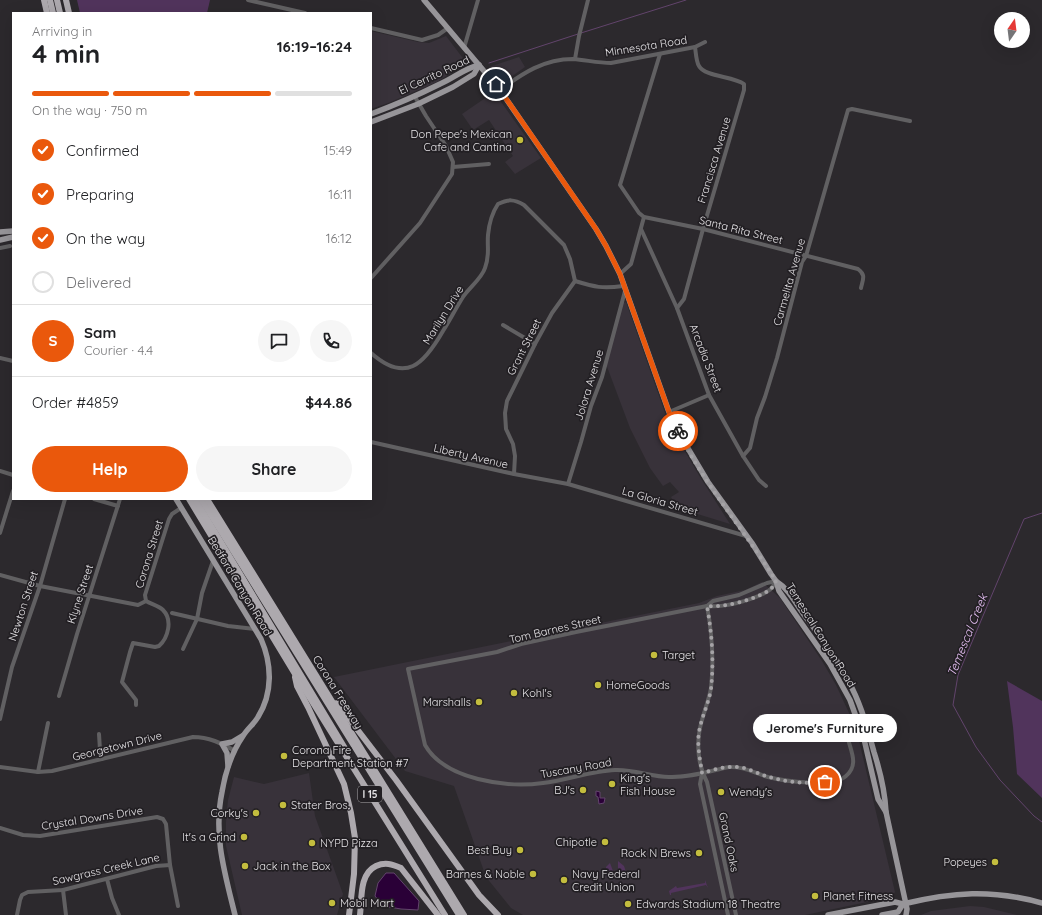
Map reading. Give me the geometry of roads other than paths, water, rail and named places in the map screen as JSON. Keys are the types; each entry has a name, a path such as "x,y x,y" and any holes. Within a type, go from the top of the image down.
{"highway":[{"path":"43,0 44,12"},
{"path":"43,0 47,12"},
{"path":"50,0 53,12"},
{"path":"57,0 60,12"},
{"path":"62,0 65,12"},
{"path":"66,0 69,12"},
{"name":"I 15","path":"190,500 295,674 445,915"},
{"path":"196,500 342,741 362,782"},
{"path":"202,500 459,915"},
{"name":"Corona Freeway","path":"208,500 464,915"},
{"path":"313,671 396,780 479,895 498,915"},
{"path":"295,674 296,686 308,707 344,784 351,813 355,838 354,874 349,915"},
{"path":"360,915 363,882 370,869 384,864 393,864 400,868 438,915"}],"main road":[{"name":"Temescal Canyon Road","path":"424,0 500,90 596,229 606,246 620,274 669,412 680,435 708,482 746,536 776,581 780,591 837,675 850,700 857,718 864,739 878,799 886,812"},
{"name":"El Cerrito Road","path":"372,114 415,97 449,80 470,67 479,65"},
{"name":"El Cerrito Road","path":"372,122 418,104 453,87 472,75 479,65"},
{"path":"0,232 12,230"},
{"path":"0,240 12,237"},
{"name":"Bedford Canyon Road","path":"177,500 261,638 268,658 270,678 266,698 258,718 242,736 235,751 225,778 220,801 219,829 221,859 235,915"},
{"name":"Temescal Canyon Road","path":"776,581 785,587 821,636 844,673 864,717 882,782 886,812 906,908"},
{"path":"857,718 862,721 871,741"},
{"path":"229,768 227,753 222,744 232,742 242,736"},
{"path":"882,915 898,912 906,908 953,894 974,893 1006,895 1042,903"},
{"path":"828,915 895,902 906,908 912,915"}],"street":[{"path":"248,0 301,12"},
{"path":"464,48 478,0"},
{"path":"575,60 580,31 588,0"},
{"path":"372,28 422,40 438,36 448,28"},
{"name":"Minnesota Road","path":"500,90 528,70 547,62 575,60 600,63 610,62 695,47 705,42"},
{"name":"Francisca Avenue","path":"676,308 684,299 744,90 744,84 738,80 700,69 695,47"},
{"path":"620,274 631,264 644,217 620,185 660,54"},
{"path":"372,277 420,223 452,174 453,162 446,146 418,104 415,97"},
{"name":"Carmelita Avenue","path":"743,456 750,448 757,418 777,358 802,262 806,256 848,110 852,109 910,121"},
{"path":"453,167 489,164"},
{"name":"Marilyn Drive","path":"372,354 389,366 400,369 409,368 418,364 426,357 437,342 464,295 485,270 489,255 488,236 490,223 498,204 503,201 517,201 524,205 564,245 570,259 574,281"},
{"name":"Santa Rita Street","path":"644,217 703,229 858,269 862,272 863,277 861,288"},
{"name":"Arcadia Street","path":"641,229 676,308 709,395 743,456 759,480 766,486"},
{"path":"0,248 10,246"},
{"path":"574,281 595,287 624,288"},
{"name":"Grant Street","path":"514,474 516,456 513,444 506,429 505,413 507,402 552,313 574,281"},
{"name":"Jolora Avenue","path":"568,484 591,406 602,377 624,288"},
{"path":"504,325 535,344"},
{"path":"0,358 12,361"},
{"path":"669,412 709,395"},
{"name":"Liberty Avenue","path":"372,442 514,474 568,484"},
{"path":"0,471 12,475"},
{"name":"La Gloria Street","path":"568,484 746,536"},
{"path":"0,533 12,493"},
{"name":"Newton Street","path":"0,718 12,667 40,586 65,500"},
{"path":"97,500 118,506"},
{"name":"Klyne Street","path":"59,696 120,500"},
{"name":"Corona Street","path":"136,705 136,700 122,682 134,644 155,647 159,646 165,639 168,621 165,612 161,608 146,601 145,595 167,523 172,514 181,508"},
{"path":"184,649 197,619 202,593 213,561"},
{"path":"0,575 40,586 138,606 146,601"},
{"name":"Tom Barnes Street","path":"707,606 713,600 739,595 767,583 776,581"},
{"name":"Tom Barnes Street","path":"408,669 497,652 521,644 576,632 707,606 715,607 742,602 770,590 776,581"},
{"name":"Grand Oaks","path":"707,606 713,651 710,697 702,719 699,733 698,747 702,773 700,784 728,915"},
{"path":"172,613 228,626 255,629"},
{"name":"Tuscany Road","path":"408,669 425,745 428,750 437,759 462,773 493,782 525,785 545,783 614,770 630,770 670,777 702,773 729,767 736,767 787,781 816,783 833,781 843,779 850,772 853,763 848,730 850,723 857,718"},
{"path":"38,772 48,723"},
{"path":"99,734 102,759"},
{"name":"Georgetown Drive","path":"0,767 38,772 52,770 193,737 207,738 235,751"},
{"name":"Grand Oaks","path":"702,773 708,784 736,915"},
{"name":"Crystal Downs Drive","path":"0,828 23,835 40,836 157,816 163,819 166,824 170,865"},
{"path":"170,865 178,906"},
{"name":"Sawgrass Creek Lane","path":"17,915 22,895 28,892 63,890 156,866 170,865"},
{"path":"107,879 112,898 120,915"},
{"path":"63,890 66,915"}],"waterway":[{"path":"581,33 686,0"},
{"path":"489,63 578,34"},
{"name":"Temescal Creek","path":"1042,513 1024,519 958,675 953,705 976,747 1000,780 1034,816 1042,822"}],"place":[{"name":"Don Pepe's Mexican Cafe and Cantina","path":"520,140"},
{"name":"Target","path":"654,655"},
{"name":"HomeGoods","path":"598,685"},
{"name":"Kohl's","path":"514,693"},
{"name":"Marshalls","path":"479,702"},
{"name":"Corona Fire Department Station #7","path":"284,756"},
{"name":"Jerome's Furniture","path":"825,782"},
{"name":"King's Fish House","path":"612,784"},
{"name":"BJ's","path":"583,790"},
{"name":"Wendy's","path":"721,792"},
{"name":"Stater Bros.","path":"283,805"},
{"name":"Corky's","path":"256,813"},
{"name":"It's a Grind","path":"244,837"},
{"name":"Chipotle","path":"605,842"},
{"name":"NYPD Pizza","path":"312,843"},
{"name":"Best Buy","path":"520,850"},
{"name":"Rock N Brews","path":"699,853"},
{"name":"Popeyes","path":"995,862"},
{"name":"Jack in the Box","path":"245,866"},
{"name":"Barnes & Noble","path":"533,874"},
{"name":"Navy Federal Credit Union","path":"564,880"},
{"name":"Planet Fitness","path":"815,896"},
{"name":"Mobil Mart","path":"332,903"},
{"name":"Edwards Stadium 18 Theatre","path":"628,904"}]}
